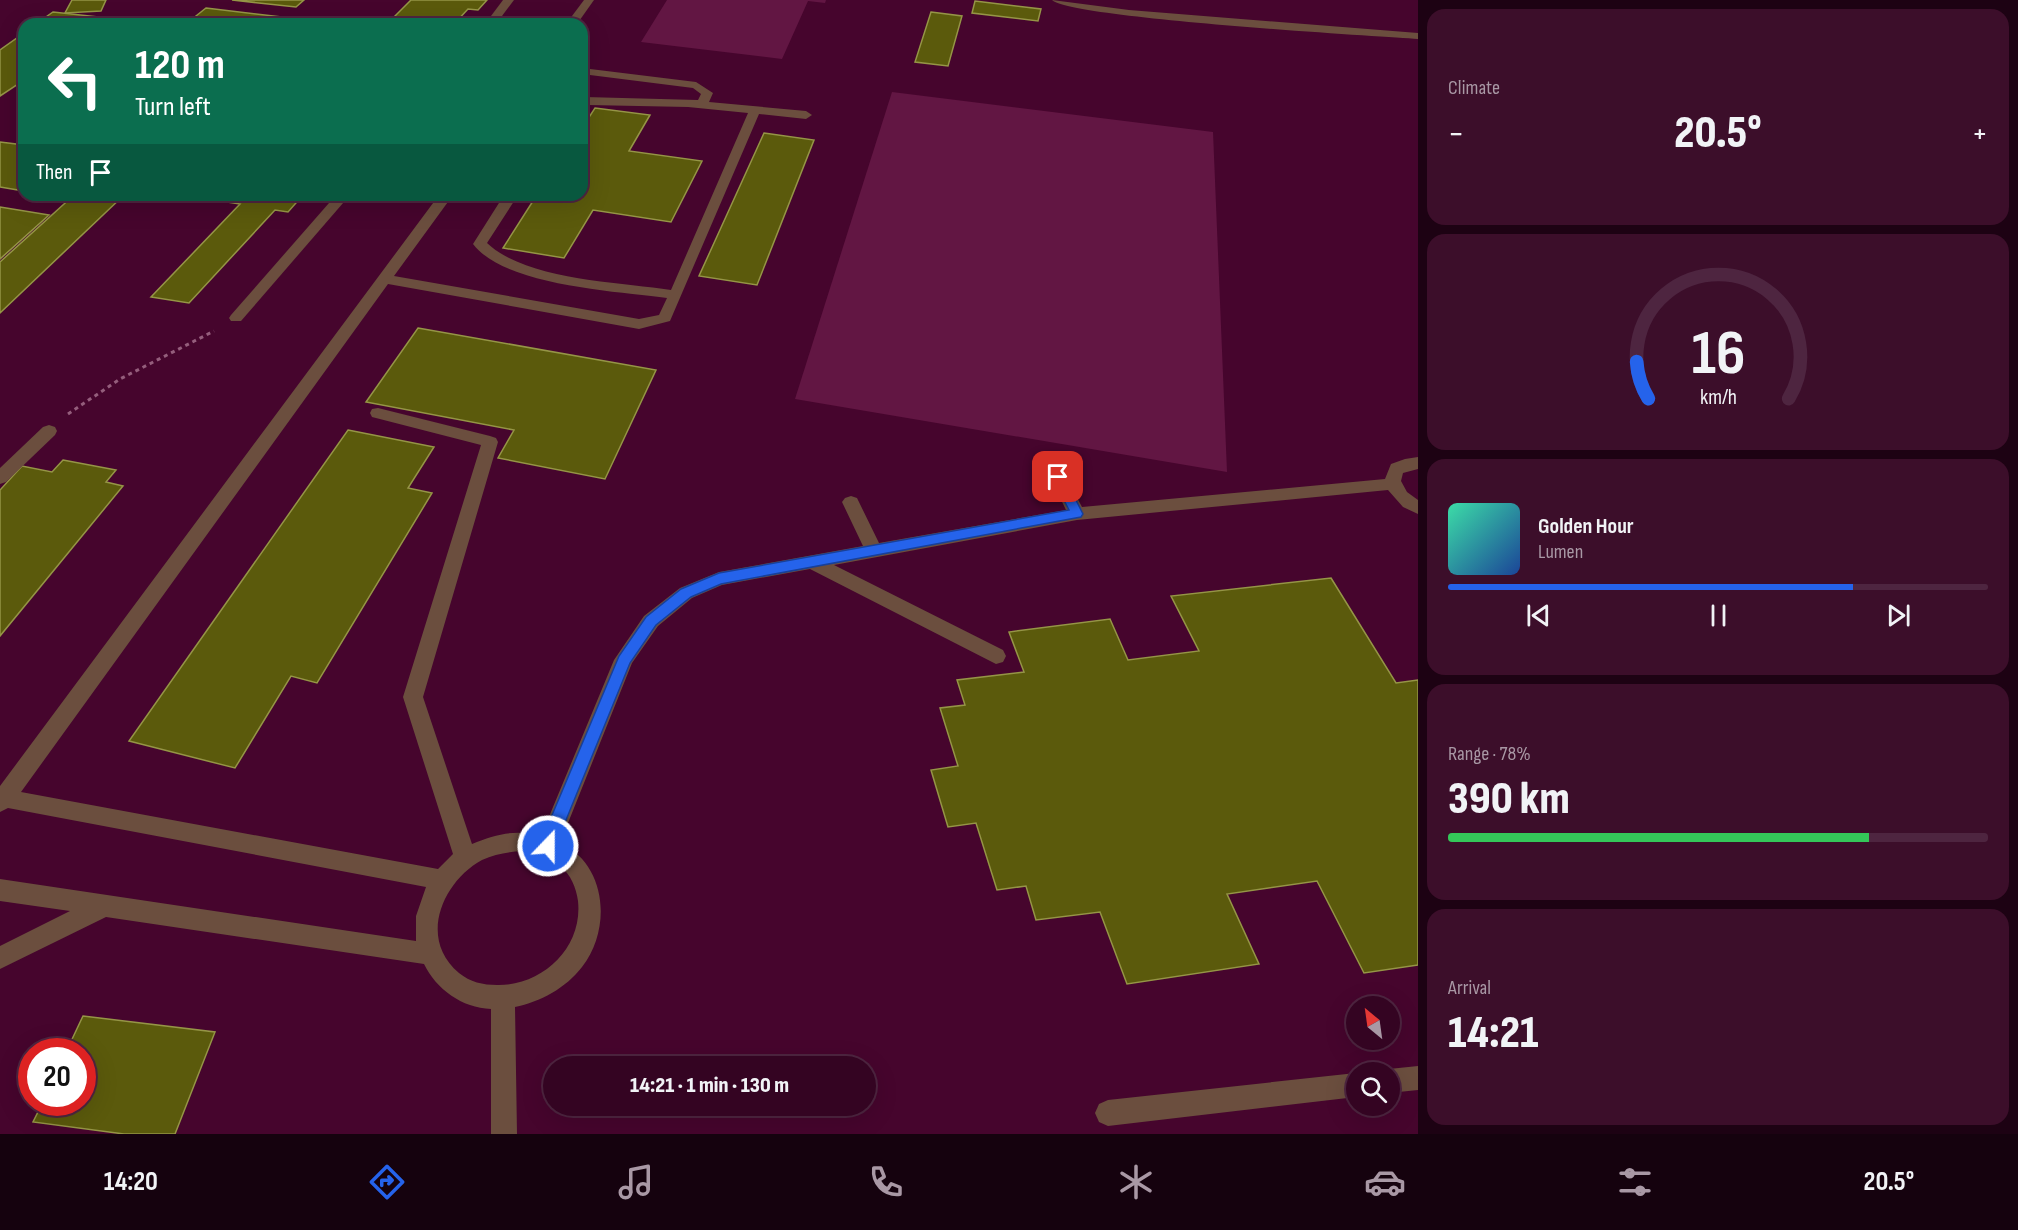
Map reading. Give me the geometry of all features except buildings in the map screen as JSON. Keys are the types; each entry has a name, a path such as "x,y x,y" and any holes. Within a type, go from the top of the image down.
{"street":[{"path":"494,18 508,0"},
{"path":"576,18 589,0"},
{"path":"1057,0 1062,3 1129,13 1418,36"},
{"path":"588,72 696,86 707,93 702,104"},
{"path":"588,101 702,104 806,115"},
{"path":"384,279 639,324 665,318 755,110"},
{"path":"236,318 338,201"},
{"path":"442,201 2,801 442,880"},
{"path":"507,201 480,244 495,258 544,276 676,295"},
{"path":"378,413 490,442 413,697 465,857"},
{"path":"0,478 49,431"},
{"path":"1418,463 1404,465 1392,476 1392,484 1404,500 1418,508"},
{"path":"1058,477 1077,514"},
{"path":"548,846 624,660 651,621 686,593 719,579 1077,514 1392,484"},
{"path":"851,502 874,550"},
{"path":"812,562 996,656"},
{"path":"522,841 548,846 569,860 584,880 590,905 587,932 575,958 554,979 527,993 503,999 479,996 458,987 441,973 430,954 425,929 429,904 442,880 465,857 502,842 522,841"},
{"path":"0,890 430,954"},
{"path":"0,958 106,905"},
{"path":"503,999 504,1134"},
{"path":"1400,1080 1418,1078"},
{"path":"1108,1113 1346,1086"}],"path":[{"path":"49,431 84,400 115,380 186,348 236,318"}],"shaded area":[{"path":"667,0 826,0 825,3 808,1 782,59 641,42"},
{"path":"892,92 1213,132 1227,472 795,399"}],"route":[{"path":"548,846 624,660 651,621 686,593 719,579 1077,514 1058,477"}]}
